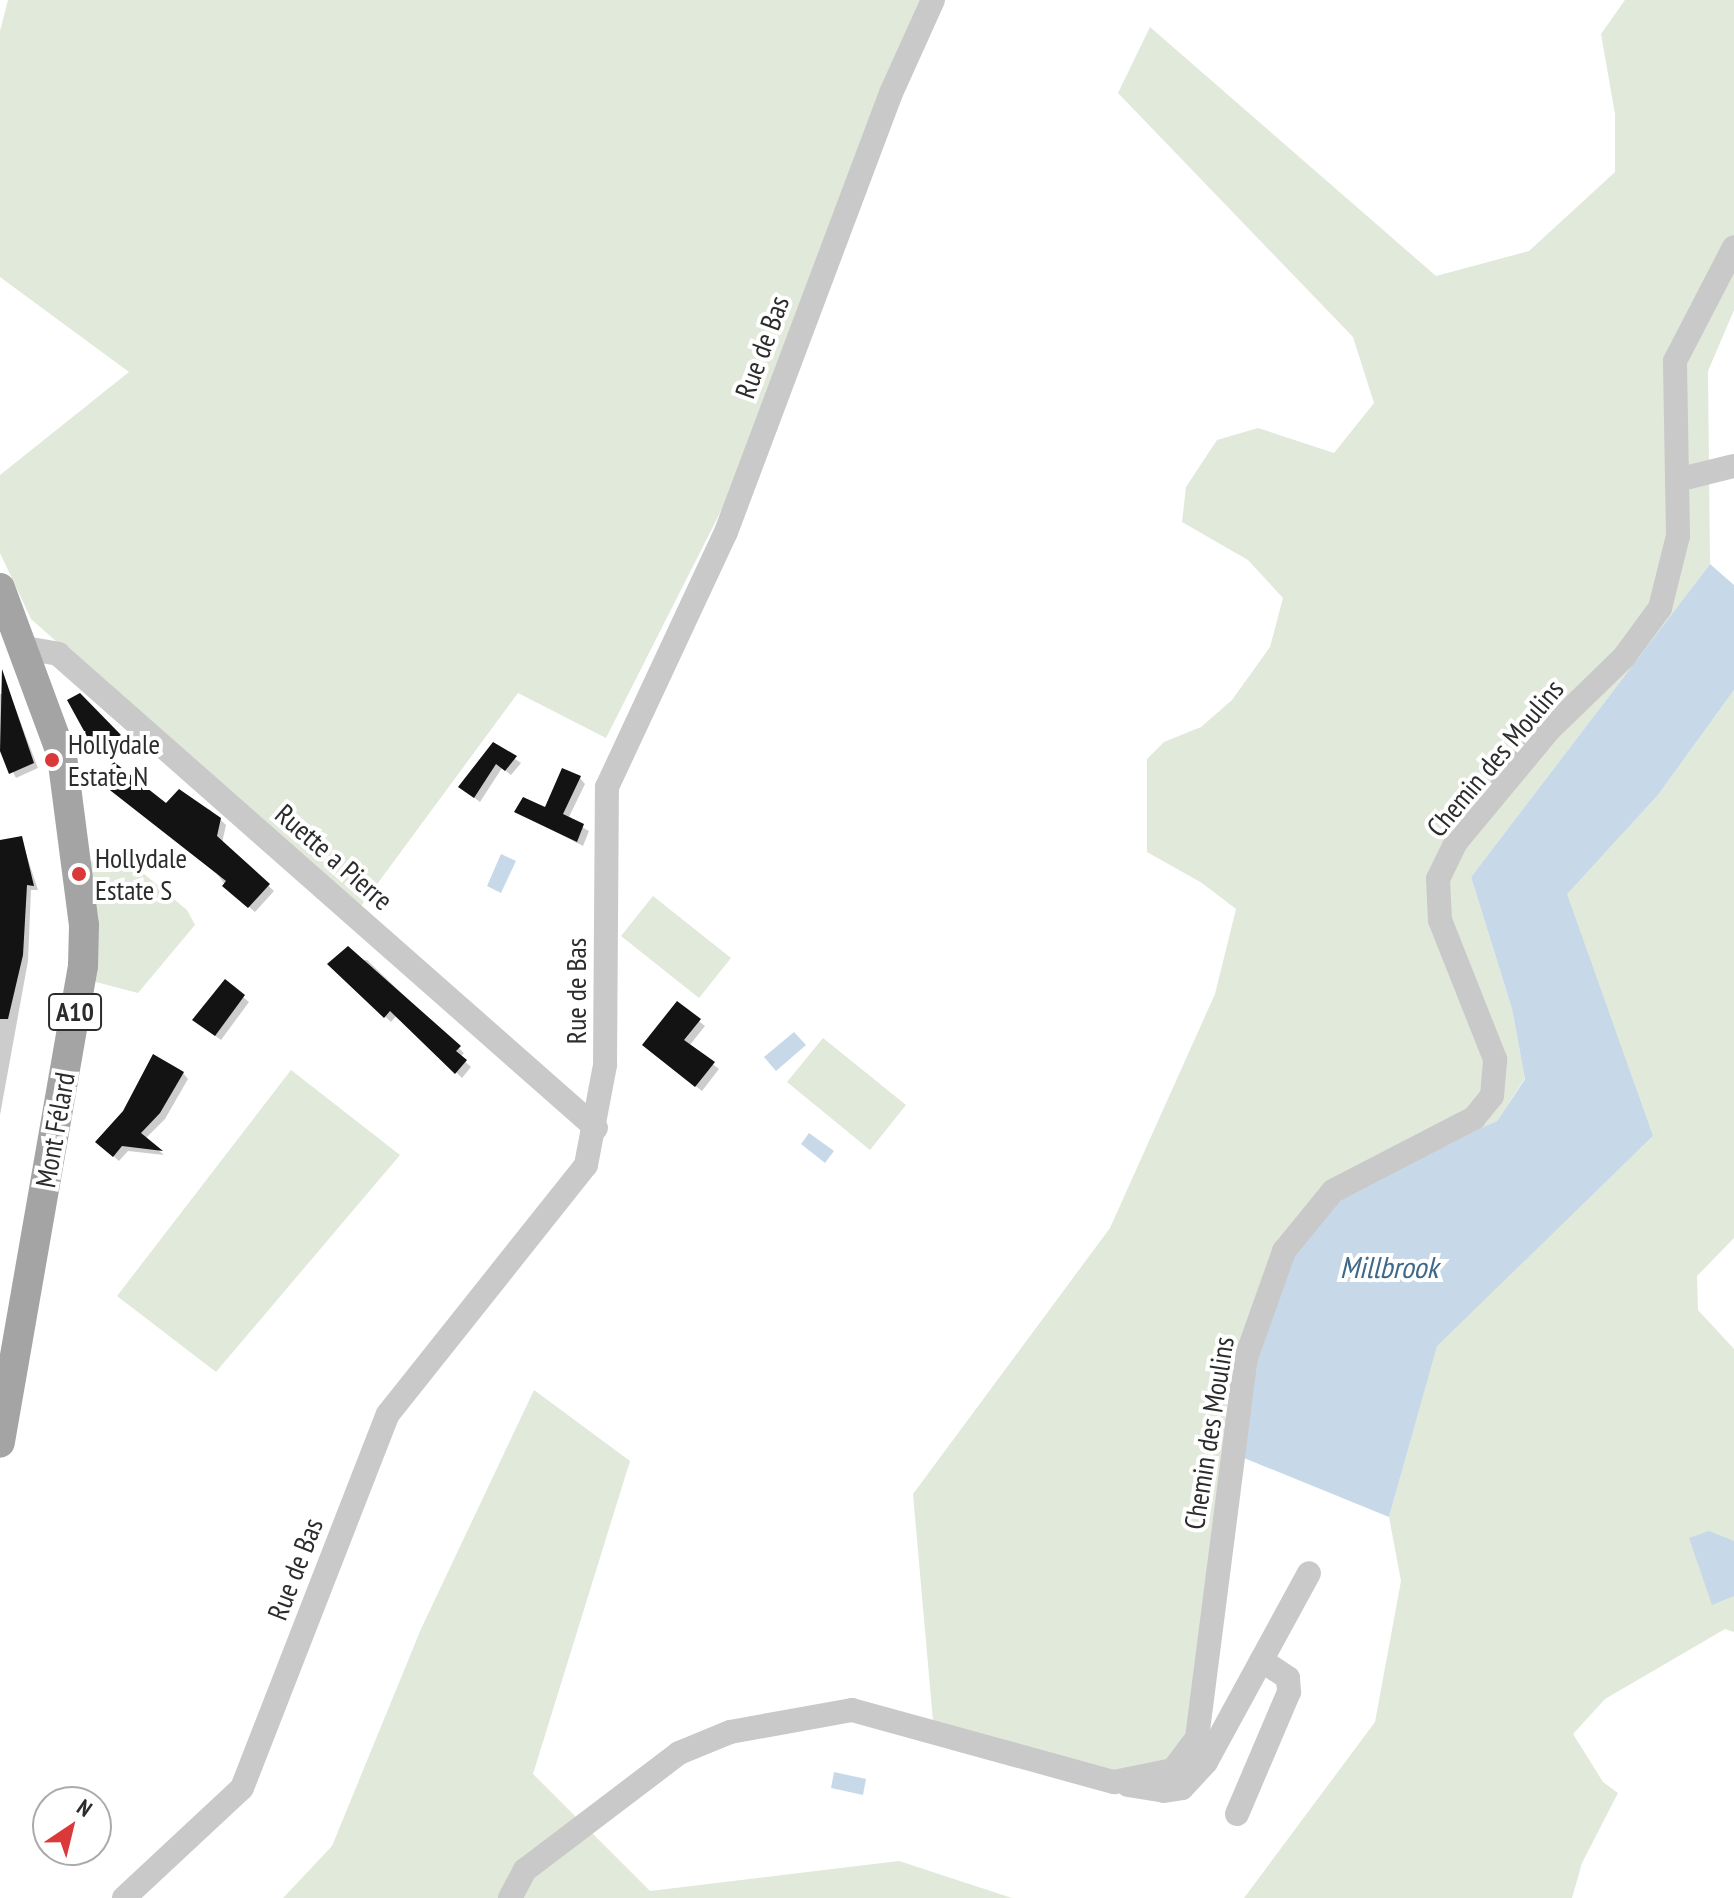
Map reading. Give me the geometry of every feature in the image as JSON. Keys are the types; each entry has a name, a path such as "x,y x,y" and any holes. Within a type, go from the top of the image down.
{"main road":[{"name":"Mont Félard","path":"0,588 25,648 69,788 83,913 83,966 0,1443"}],"street":[{"name":"Rue de Bas","path":"124,1898 242,1788 388,1414 586,1165 596,1128 605,1065 607,787 726,532 891,93 933,0"},
{"name":"Chemin des Moulins","path":"510,1898 525,1870 679,1753 730,1732 852,1710 1114,1782 1173,1770 1197,1738 1246,1358 1284,1251 1333,1191 1474,1118 1492,1096 1495,1059 1440,920 1438,879 1456,842 1549,730 1624,657 1660,608 1678,536 1675,361 1734,247"},
{"path":"1677,480 1734,466"},
{"name":"Ruette a Pierre","path":"25,648 58,654 596,1128"},
{"path":"1114,1782 1164,1791 1182,1788 1206,1762 1309,1573"},
{"path":"1237,1814 1289,1692 1288,1678 1261,1660"}],"green space":[{"path":"8,0 925,0 724,505 606,738 518,693 358,910 31,619 0,553 0,475 129,372 0,277 0,31"},
{"path":"1625,0 1734,0 1734,310 1708,371 1710,564 1471,877 1512,1009 1525,1078 1497,1121 1333,1191 1246,1358 1197,1738 1173,1770 1114,1782 934,1732 913,1494 1110,1228 1215,994 1236,909 1202,883 1147,852 1147,759 1164,742 1201,727 1232,700 1270,647 1283,598 1248,560 1182,522 1186,487 1217,440 1258,428 1334,453 1374,403 1353,337 1118,93 1150,27 1436,276 1529,251 1615,172 1615,114 1601,34"},
{"path":"1734,690 1734,1238 1697,1276 1698,1310 1734,1349 1734,1632 1725,1629 1605,1699 1573,1734 1603,1782 1618,1793 1582,1863 1572,1898 1244,1898 1375,1722 1401,1581 1389,1517 1436,1346 1651,1138 1566,894 1658,795"},
{"path":"118,852 187,910 195,925 138,993 92,981 90,863 98,854"},
{"path":"653,896 731,958 699,998 621,936"},
{"path":"823,1038 906,1105 870,1150 787,1082"},
{"path":"291,1070 400,1155 216,1372 117,1296"},
{"path":"534,1390 630,1461 533,1774 650,1891 899,1861 1012,1898 283,1898 332,1846 421,1629"}],"water":[{"name":"Millbrook","path":"1710,564 1734,585 1734,690 1658,795 1567,894 1653,1136 1437,1346 1389,1517 1239,1456 1250,1346 1284,1251 1333,1191 1497,1121 1525,1079 1512,1009 1471,877"},
{"path":"501,854 516,861 501,893 487,886"},
{"path":"794,1032 806,1045 776,1071 764,1057"},
{"path":"809,1133 834,1151 825,1163 801,1144"},
{"path":"1709,1531 1734,1541 1734,1596 1712,1605 1689,1538"},
{"path":"834,1772 866,1779 863,1795 831,1788"}],"building":[{"path":"2,669 34,763 9,774 0,751"},
{"path":"80,693 121,735 95,751 67,700"},
{"path":"493,742 517,756 505,771 496,764 474,798 458,787"},
{"path":"114,762 166,803 179,789 221,818 217,836 270,884 248,908 222,886 226,881 97,780"},
{"path":"562,768 581,776 563,814 584,824 577,842 514,812 523,797 545,807"},
{"path":"22,836 34,886 27,885 23,955 8,1019 0,1019 0,840"},
{"path":"348,946 461,1046 456,1051 467,1060 455,1074 390,1011 384,1018 327,964"},
{"path":"225,979 245,995 215,1036 192,1020"},
{"path":"677,1001 701,1019 684,1040 715,1062 695,1087 642,1045"},
{"path":"153,1054 184,1072 160,1113 141,1133 163,1151 122,1146 113,1157 95,1142 123,1111"}],"place":[{"name":"Hollydale Estate N","path":"52,760"},
{"name":"Hollydale Estate S","path":"79,874"}]}
